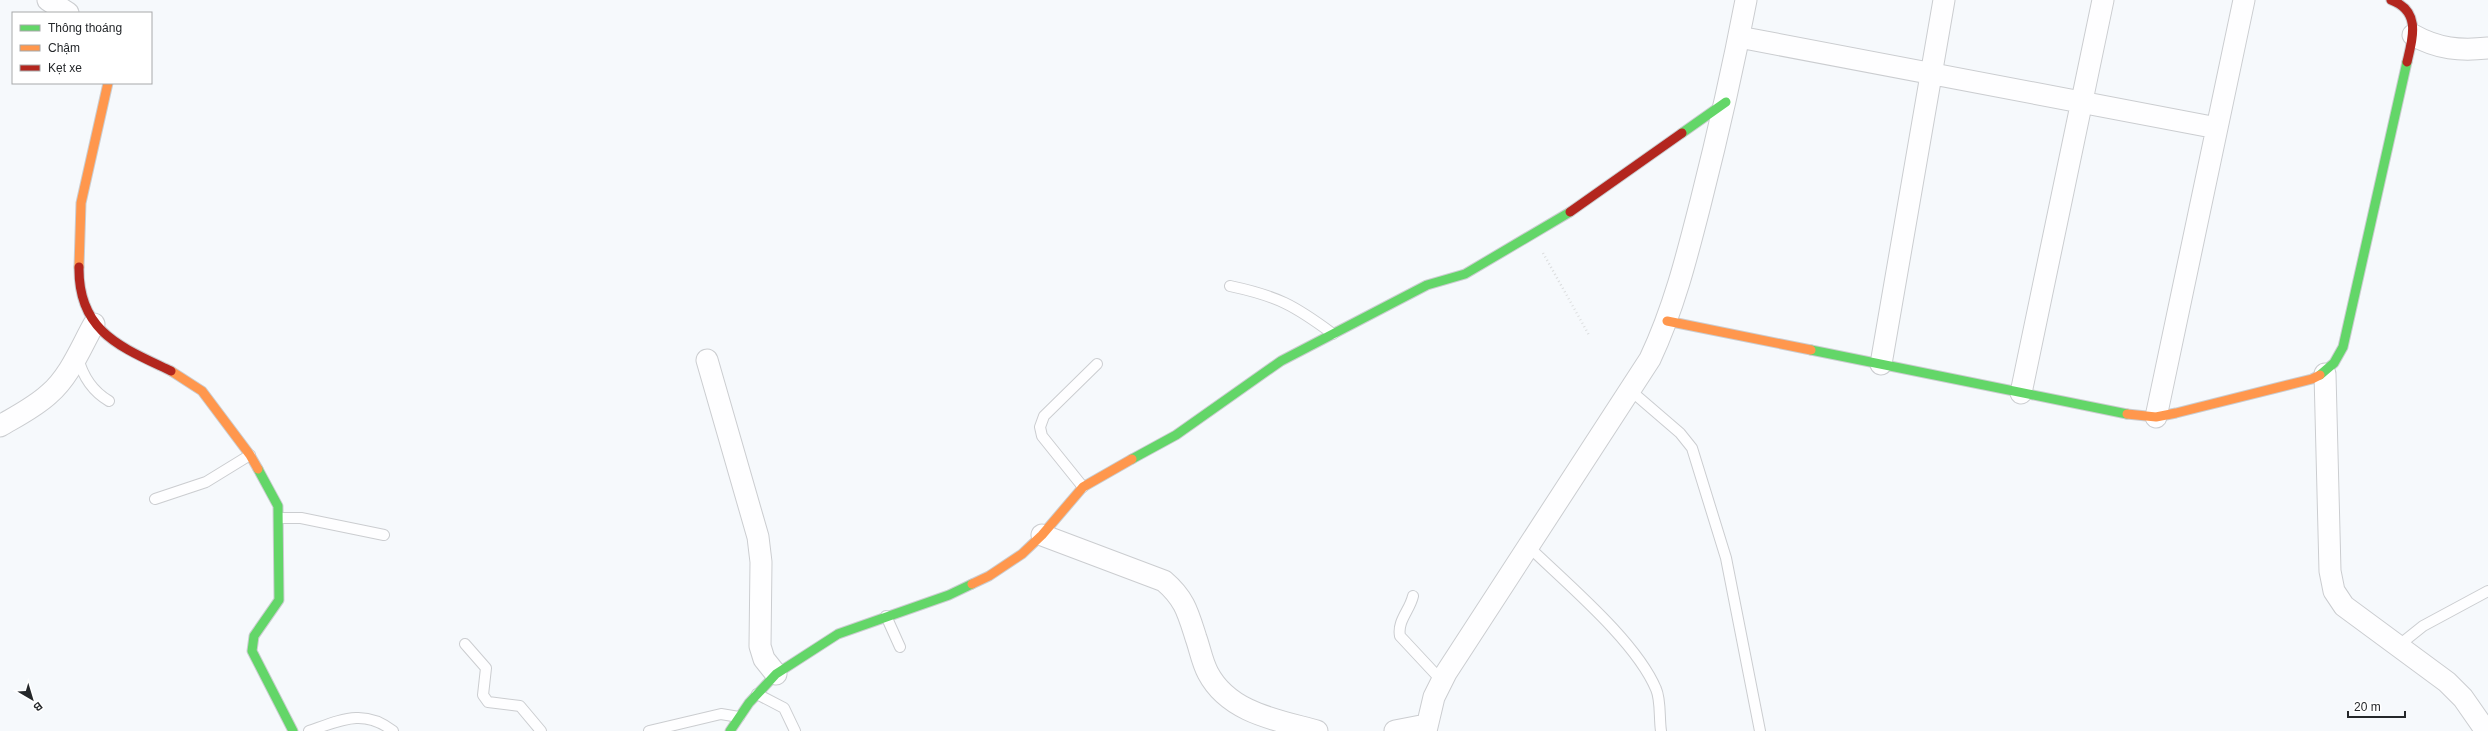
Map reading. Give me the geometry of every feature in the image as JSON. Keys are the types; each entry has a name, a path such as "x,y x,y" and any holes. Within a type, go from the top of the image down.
{"street":[{"path":"48,0 66,12"},
{"path":"1395,731 1426,728 1442,681 1650,359 1667,321 1681,277 1726,102 1746,0"},
{"path":"1881,364 1930,73 1944,0"},
{"path":"2021,393 2103,0"},
{"path":"2156,417 2244,0"},
{"path":"1667,321 2137,416 2156,417 2312,379 2325,374 2336,362 2343,347 2413,34 2411,15 2402,4 2391,0"},
{"path":"2413,34 2428,44 2450,49 2488,48"},
{"path":"1739,37 2217,128"},
{"path":"108,84 80,210 79,277 84,303 94,324 118,346 192,382 202,391 250,455 274,495 280,518 279,600 276,609 253,634 250,643 252,651 293,731"},
{"path":"730,731 757,694 776,674 838,634 970,587 1022,554 1042,535 1083,486 1176,435 1281,361 1427,285 1465,274 1533,235 1578,207 1726,102"},
{"path":"0,426 34,406 50,394 64,378 94,324"},
{"path":"707,360 758,537 760,562 760,646 764,659 776,674"},
{"path":"2325,374 2330,571 2334,591 2344,606 2447,682 2462,698 2486,731"},
{"path":"1042,535 1164,581 1178,593 1186,607 1208,673 1220,689 1236,704 1257,714 1317,731"}],"lane":[{"path":"1230,286 1264,293 1290,304 1333,334"},
{"path":"77,354 81,371 88,383 97,394 109,401"},
{"path":"1083,486 1042,436 1040,427 1044,416 1097,364"},
{"path":"1630,390 1680,433 1692,448 1726,558 1760,731"},
{"path":"156,499 206,482 250,455"},
{"path":"280,518 301,518 384,535"},
{"path":"1528,546 1616,632 1646,671 1656,690 1661,731"},
{"path":"2398,646 2423,626 2488,591"},
{"path":"1414,596 1410,607 1400,622 1400,636 1442,681"},
{"path":"886,616 900,647"},
{"path":"465,644 486,668 482,695 488,702 520,706 541,731"},
{"path":"757,694 784,708 795,731"},
{"path":"649,731 721,714 739,717"},
{"path":"309,731 357,717 375,719 393,731"}],"path":[{"path":"1533,235 1589,336"}],"traffic: fast":[{"path":"2320,375 2334,363 2343,347 2407,62"},
{"path":"1682,133 1726,102"},
{"path":"1132,459 1176,435 1281,361 1427,285 1465,274 1570,212"},
{"path":"1811,350 2127,414"},
{"path":"258,469 278,506 279,600 254,636 252,651 293,731"},
{"path":"730,731 749,703 776,674 838,634 949,595 972,584"}],"traffic: slow":[{"path":"79,267 81,203 108,84"},
{"path":"1667,321 1811,350"},
{"path":"171,371 202,391 250,455 258,469"},
{"path":"2127,414 2156,417 2176,413 2312,379 2320,375"},
{"path":"972,584 989,576 1022,554 1042,535 1083,487 1132,459"}],"traffic: jam":[{"path":"2391,0 2401,5 2411,18 2412,34 2407,62"},
{"path":"1570,212 1682,133"},
{"path":"79,267 81,289 86,307 94,322 120,345 135,354 171,371"}]}
